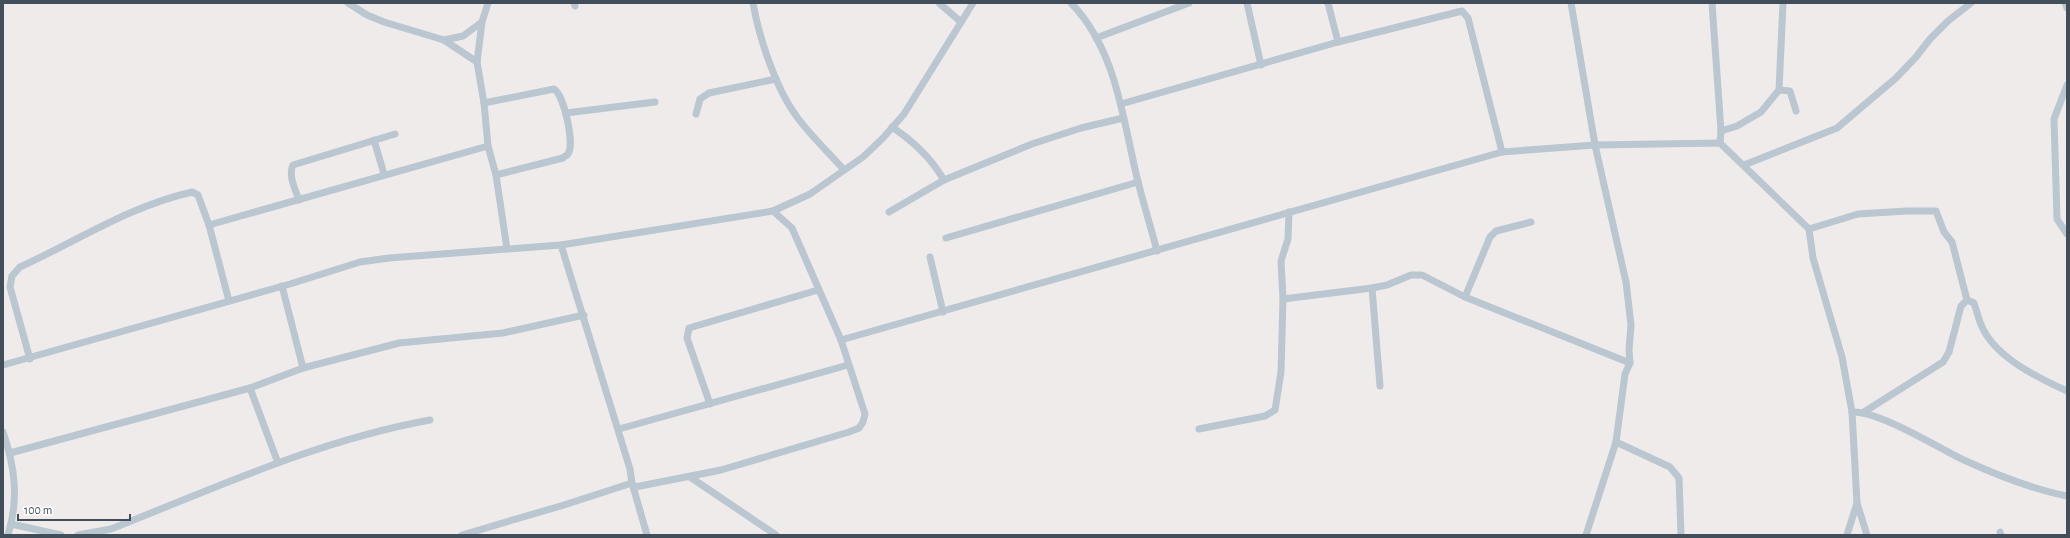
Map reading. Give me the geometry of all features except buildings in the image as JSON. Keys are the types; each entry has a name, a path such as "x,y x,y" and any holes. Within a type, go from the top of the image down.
{"street":[{"path":"348,3 367,15 384,22 444,40 477,62"},
{"path":"488,3 482,22 477,62 484,103 488,146 496,175 507,249"},
{"path":"753,3 776,79 797,118 844,170"},
{"path":"939,3 961,22"},
{"path":"3,365 30,359 360,262 389,258 561,245 773,211 810,194 863,157 892,127 904,114 973,3"},
{"path":"1071,3 1096,38 1107,61 1121,104 1138,182 1157,251"},
{"path":"1096,38 1189,3"},
{"path":"1247,3 1261,65"},
{"path":"1328,3 1338,42"},
{"path":"1571,3 1595,145 1626,282 1632,325 1629,350 1630,363 1625,374 1616,442 1586,535"},
{"path":"1712,3 1721,131 1720,143"},
{"path":"1721,131 1738,126 1761,112 1779,90 1784,3"},
{"path":"1744,164 1837,128 1896,78 1934,34 1971,3"},
{"path":"2064,3 2067,8"},
{"path":"1121,104 1338,42 1462,11 1468,18 1502,152"},
{"path":"444,40 463,36 471,32 482,22"},
{"path":"696,114 700,100 708,93 776,79"},
{"path":"2067,86 2054,119 2057,218 2067,234"},
{"path":"484,103 554,89 558,92 566,113 570,147 568,154 563,158 496,175"},
{"path":"1779,90 1790,91 1796,111"},
{"path":"566,113 655,102"},
{"path":"889,212 944,180 1032,144 1081,128 1123,118"},
{"path":"892,127 910,139 926,153 944,180"},
{"path":"299,200 290,170 293,165 395,134"},
{"path":"374,140 384,174"},
{"path":"841,340 1502,152 1595,145 1720,143 1744,164 1809,229 1813,258 1842,357 1852,412 1857,503 1867,535"},
{"path":"209,225 384,174 488,146"},
{"path":"946,238 1138,182"},
{"path":"30,359 10,286 12,276 20,267 136,209 171,197 192,192 198,196 209,225 229,301"},
{"path":"462,535 634,485 690,477 808,445 859,428 863,422 865,414 841,340 792,228 773,211"},
{"path":"1809,229 1858,214 1907,211 1936,212 1944,232 1952,242 1967,300"},
{"path":"1199,429 1265,416 1275,410 1281,372 1283,299 1281,261 1288,239 1289,212"},
{"path":"1465,297 1490,237 1496,231 1531,222"},
{"path":"561,245 619,429 647,535"},
{"path":"930,257 943,312"},
{"path":"1283,299 1372,288 1387,285 1411,275 1422,275 1465,297 1630,363"},
{"path":"282,286 303,368"},
{"path":"1372,288 1380,386"},
{"path":"710,404 686,338 689,328 818,290"},
{"path":"1967,300 1974,303 1984,330 2000,350 2024,370 2067,392"},
{"path":"1864,412 1943,362 1949,352 1962,306 1967,300"},
{"path":"10,453 250,388 303,368 399,343 502,333 584,315"},
{"path":"619,429 848,365"},
{"path":"250,388 278,463"},
{"path":"1852,412 1864,412 1966,461 2026,486 2067,496"},
{"path":"78,535 106,533 278,463 325,447 405,425 430,420"},
{"path":"3,432 10,453 15,483 15,504 8,535"},
{"path":"1616,442 1670,467 1679,478 1681,535"},
{"path":"690,477 776,535"},
{"path":"1847,535 1857,503"},
{"path":"11,524 61,535"}]}
